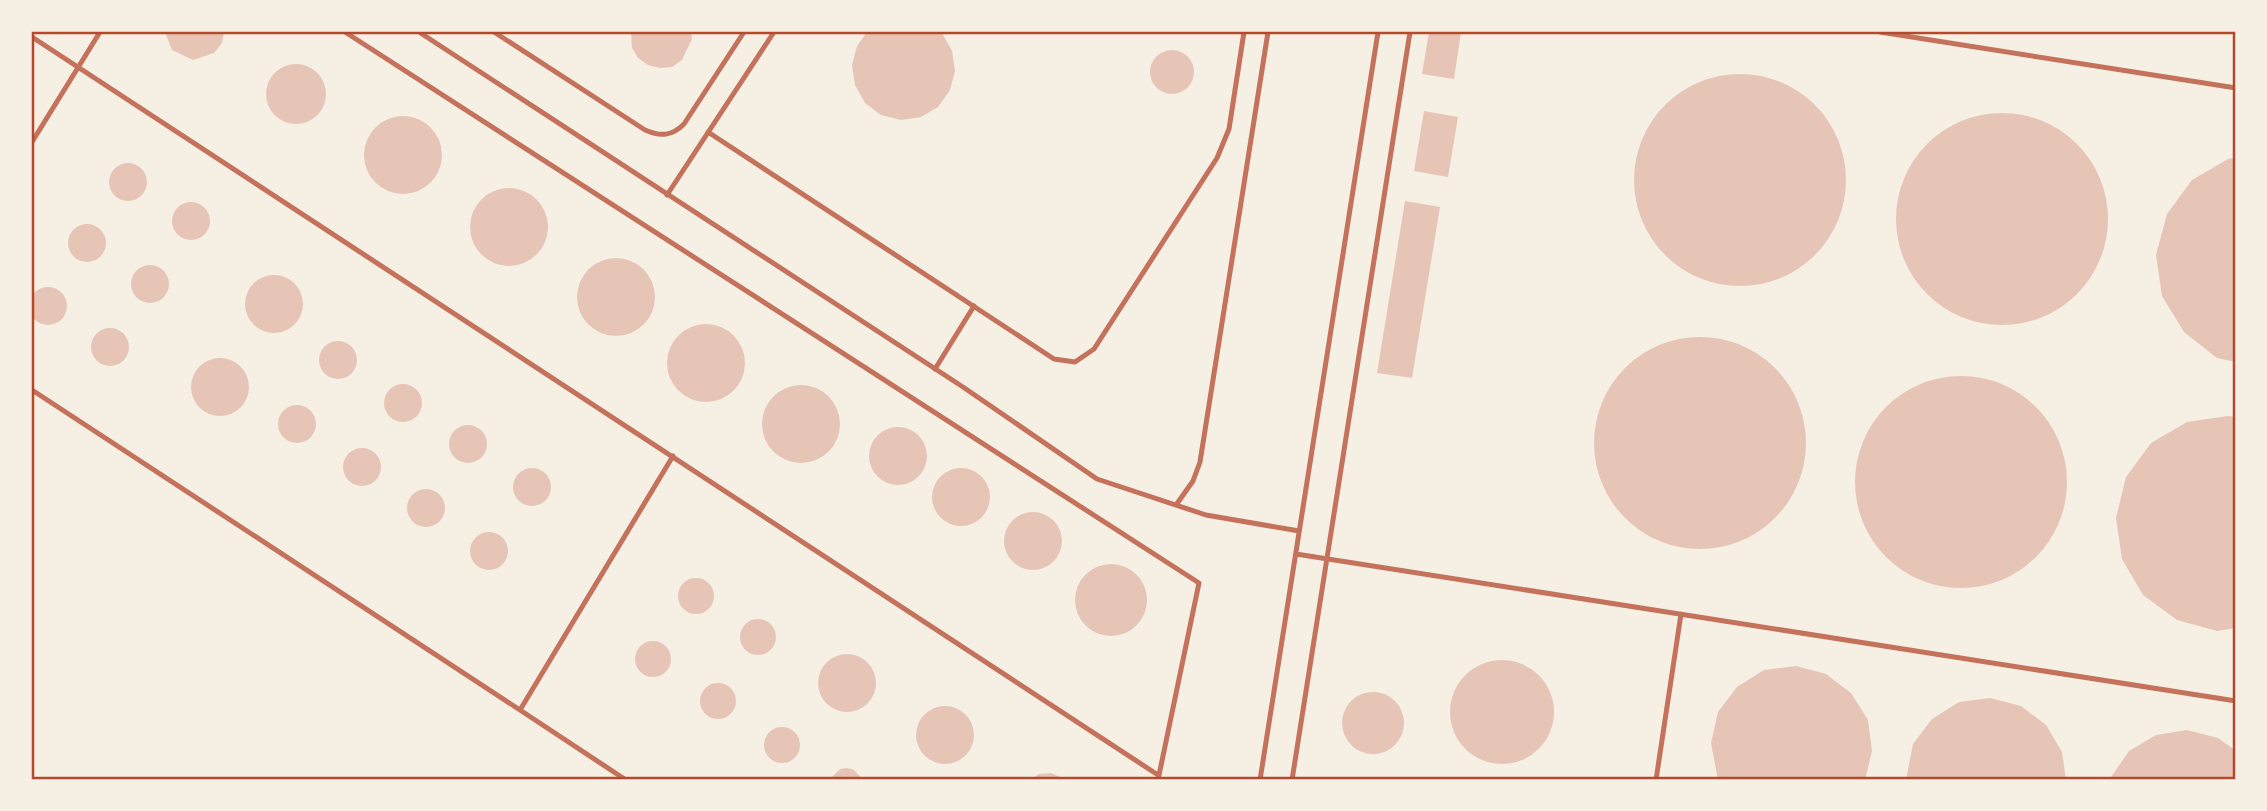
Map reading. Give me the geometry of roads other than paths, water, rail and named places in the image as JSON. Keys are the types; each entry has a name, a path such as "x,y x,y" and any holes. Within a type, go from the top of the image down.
{"lane":[{"path":"32,142 100,32"},
{"path":"32,37 1158,777 1199,583 345,32"},
{"path":"419,32 935,369 1097,479 1206,515 1299,531"},
{"path":"494,32 645,130 661,135 670,134 684,124 744,32"},
{"path":"667,195 774,32"},
{"path":"708,132 1054,359 1075,362 1094,349 1221,150 1229,129 1244,32"},
{"path":"1176,505 1193,481 1200,462 1268,32"},
{"path":"1260,779 1378,32"},
{"path":"1292,779 1410,32"},
{"path":"1880,32 2235,88"},
{"path":"935,369 974,306"},
{"path":"32,390 626,779"},
{"path":"520,710 673,456"},
{"path":"1296,554 2235,701"},
{"path":"1656,779 1681,614"}]}
